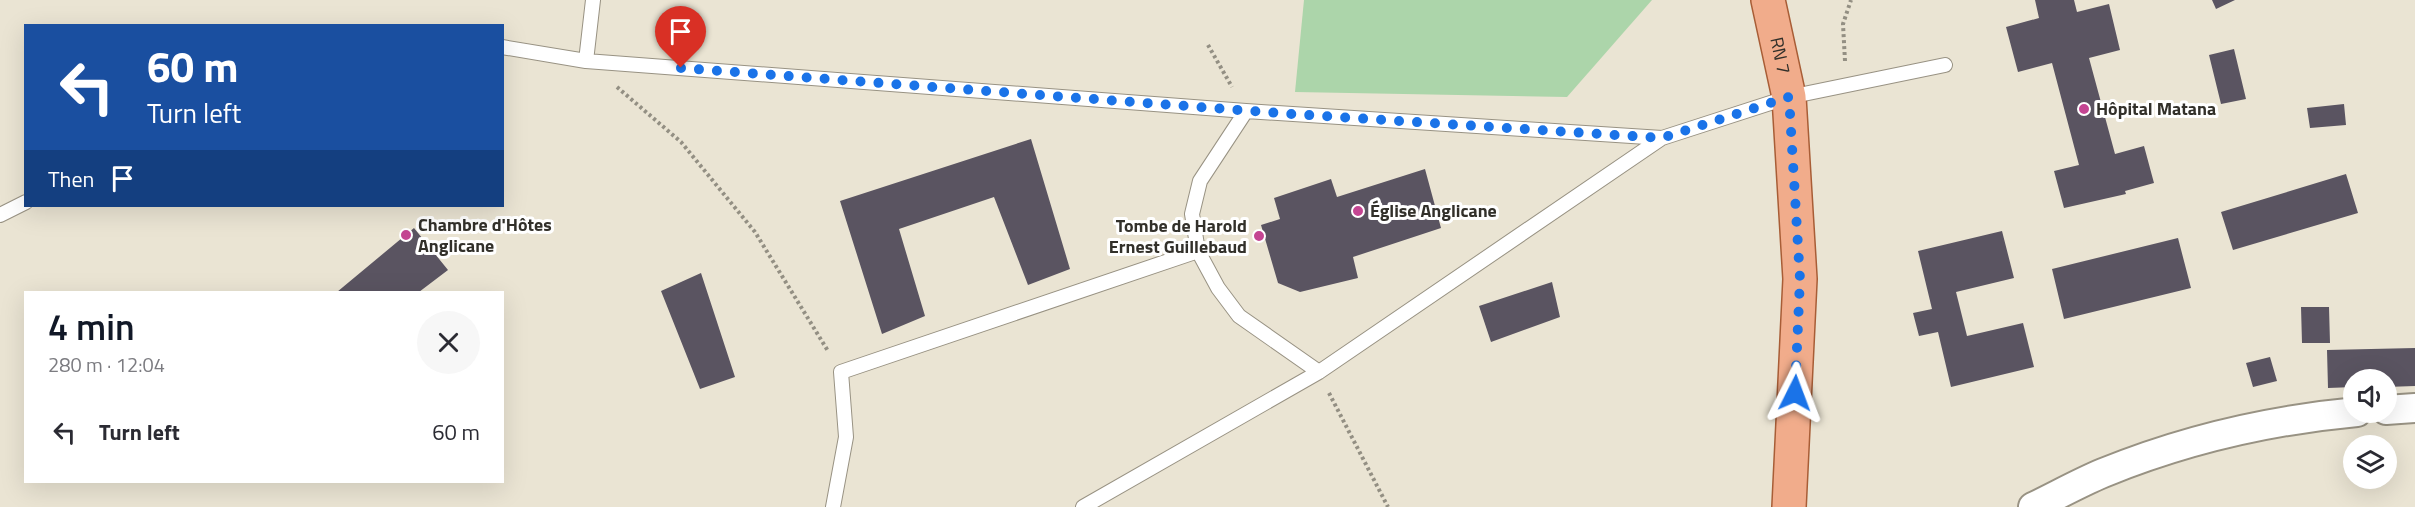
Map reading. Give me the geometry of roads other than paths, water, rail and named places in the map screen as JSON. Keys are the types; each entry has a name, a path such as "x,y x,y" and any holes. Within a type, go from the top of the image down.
{"main road":[{"name":"RN 7","path":"1768,0 1789,97 1800,279 1790,507"}],"street":[{"path":"2397,409 2415,408"},
{"path":"2032,507 2103,473 2207,437 2305,417 2343,413"}],"lane":[{"path":"586,61 592,0"},
{"path":"504,47 586,61 1246,111 1662,138"},
{"path":"1083,507 1319,372 1662,138 1789,97 1945,65"},
{"path":"1246,111 1200,181 1192,214 1198,251 1218,288 1239,316 1319,372"},
{"path":"0,215 24,203"},
{"path":"833,507 846,437 841,372 1198,251"}],"place":[{"name":"Hôpital Matana","path":"2084,109"},
{"name":"Église Anglicane","path":"1358,211"},
{"name":"Chambre d'Hôtes Anglicane","path":"406,235"},
{"name":"Tombe de Harold Ernest Guillebaud","path":"1259,236"}]}
